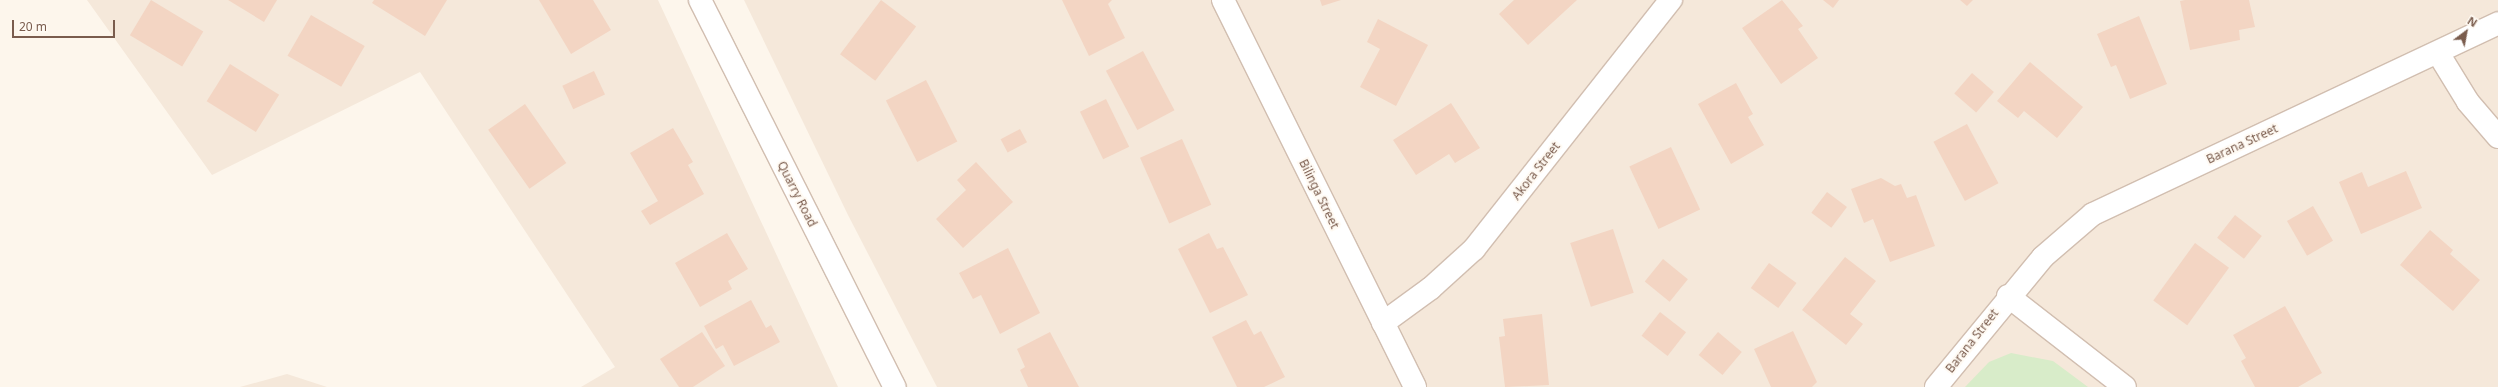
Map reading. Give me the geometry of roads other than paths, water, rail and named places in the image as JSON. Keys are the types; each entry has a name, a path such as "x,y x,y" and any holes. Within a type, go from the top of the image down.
{"street":[{"name":"Quarry Road","path":"700,0 895,387"},
{"name":"Bilinga Street","path":"1223,0 1416,387"},
{"name":"Akora Street","path":"1383,323 1431,288 1474,249 1671,0"},
{"name":"Barana Street","path":"1936,387 2008,296 2058,242 2093,214 2498,24"},
{"path":"2438,52 2468,102 2498,137"},
{"path":"2008,296 2125,387"}]}
